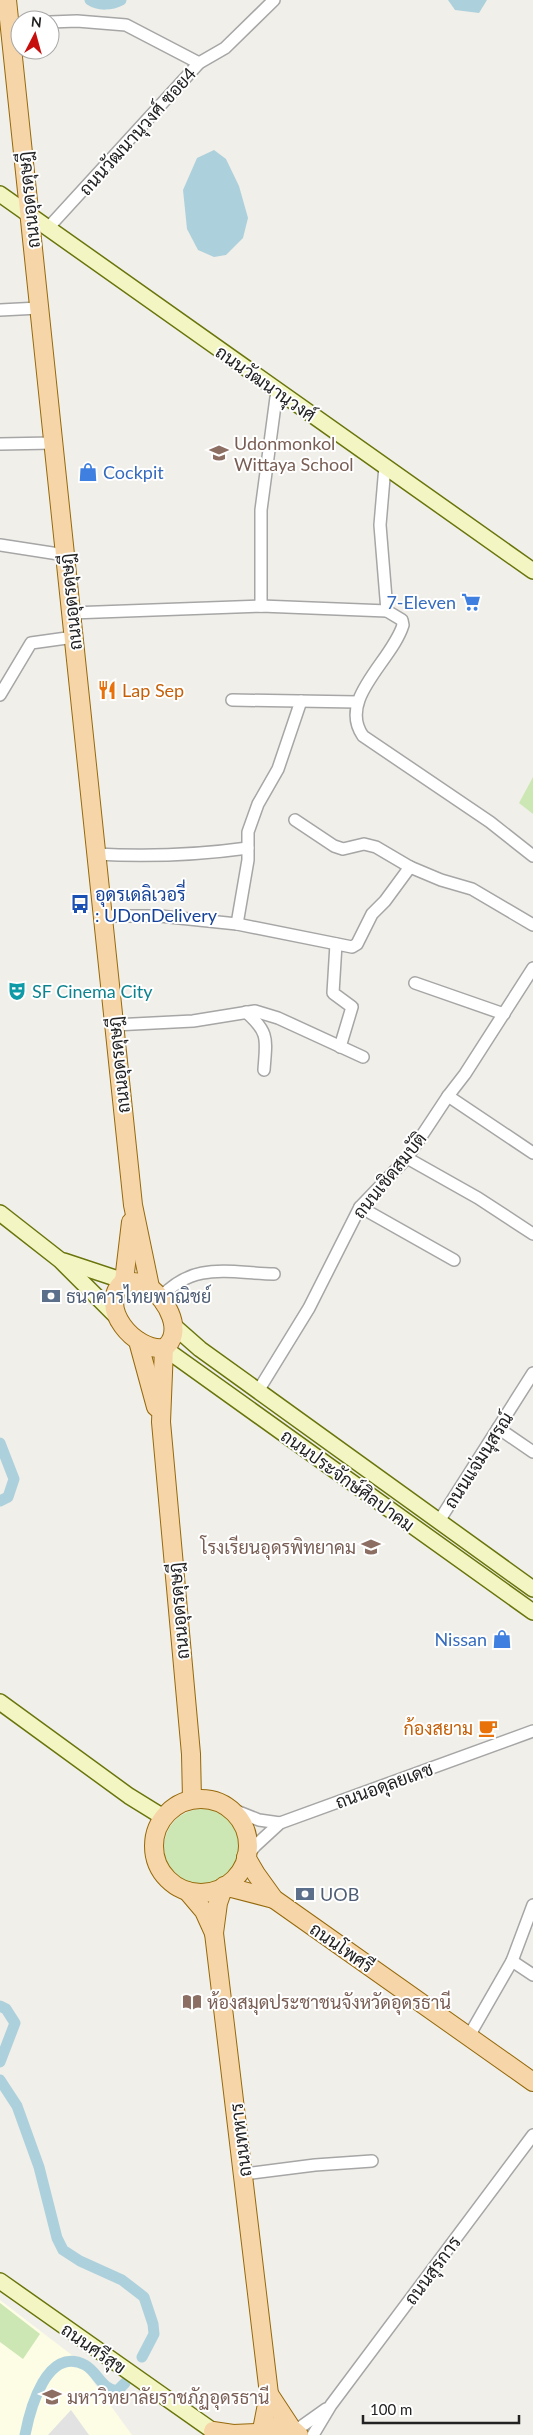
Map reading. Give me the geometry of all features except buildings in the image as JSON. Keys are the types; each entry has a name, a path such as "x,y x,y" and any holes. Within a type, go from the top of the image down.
{"main road":[{"name":"ถนนอุดรดุษฎี","path":"18,60 39,308 133,1205 155,1293"},
{"name":"ถนนอุดรดุษฎี","path":"124,1281 133,1205"},
{"path":"124,1281 136,1282 155,1293 175,1327 173,1339 164,1348 149,1348 138,1341 115,1315 113,1298 117,1287 124,1281"},
{"name":"ถนนอุดรดุษฎี","path":"138,1341 161,1422"},
{"name":"ถนนอุดรดุษฎี","path":"164,1348 161,1422 191,1754 192,1799"},
{"path":"187,1891 210,1892 224,1886 240,1872 246,1857 246,1833 240,1820 230,1808 211,1800 192,1799 173,1807 163,1817 154,1835 154,1856 164,1875 171,1882 187,1891 204,1911 214,1933"},
{"name":"ถนนโพศรี","path":"246,1857 274,1899 533,2082"},
{"name":"ถนนโพศรี","path":"224,1886 274,1899"},
{"name":"ถนนทหาร","path":"224,1886 218,1903 214,1933 269,2394 258,2433"},
{"name":"ถนนทหาร","path":"269,2394 296,2432"},
{"path":"215,2433 258,2433 277,2425 296,2432"}],"street":[{"name":"ถนนวัฒนานุวงศ์ ซอย4","path":"48,228 199,63 225,48 271,1"},
{"path":"60,22 126,25 199,63"},
{"name":"ถนนวัฒนานุวงศ์","path":"0,194 533,571"},
{"path":"0,310 39,308"},
{"path":"261,606 261,510 277,390"},
{"path":"0,444 54,444"},
{"path":"385,466 380,525 387,611"},
{"path":"0,545 65,555"},
{"path":"71,614 261,606 387,611 402,620 401,631 357,702 356,726 363,736 490,822 533,856"},
{"path":"0,695 31,643 74,637"},
{"path":"232,700 357,702"},
{"path":"237,924 248,860 248,832 258,804 278,769 301,702"},
{"path":"296,820 334,846 343,849 364,844 376,848 410,867 441,880 472,889 533,925"},
{"path":"96,854 143,856 199,855 248,848"},
{"path":"103,916 160,916 237,924 352,947 357,944 372,914 385,901 410,867"},
{"path":"336,944 333,993 352,1007 340,1047"},
{"name":"ถนนเชิดสมบัติ","path":"258,1391 309,1308 360,1207 407,1158 448,1096 466,1074 533,968"},
{"path":"415,983 504,1014"},
{"path":"114,1025 193,1020 255,1011 278,1018 363,1057"},
{"path":"246,1012 263,1030 266,1041 264,1070"},
{"path":"448,1096 533,1153"},
{"path":"407,1158 478,1198 533,1234"},
{"path":"360,1207 454,1260"},
{"path":"0,1213 60,1260 115,1315"},
{"path":"60,1260 124,1281"},
{"path":"155,1293 196,1272 274,1274"},
{"name":"ถนนประจักษ์ศิลปาคม","path":"175,1327 200,1349 533,1589"},
{"name":"ถนนประจักษ์ศิลปาคม","path":"164,1348 533,1612"},
{"name":"ถนนแจ่มนุสรณ์","path":"438,1521 533,1373"},
{"path":"246,1406 258,1391"},
{"path":"498,1428 533,1452"},
{"path":"432,1540 438,1521"},
{"path":"0,1702 129,1796 163,1817"},
{"name":"ถนนอดุลยเดช","path":"246,1857 280,1823 533,1731"},
{"path":"230,1808 259,1820 280,1823"},
{"path":"469,2036 512,1960 533,1905"},
{"path":"512,1960 533,1974"},
{"name":"ถนนสุรการ","path":"313,2435 331,2405 533,2135"},
{"path":"244,2174 315,2165 372,2161"},
{"name":"ถนนศรีสุข","path":"0,2281 215,2433"},
{"name":"ถนนสุรการ","path":"296,2432 331,2405"}],"shaded area":[{"name":"มหาวิทยาลัยราชภัฏอุดรธานี","path":"0,2300 77,2359 132,2435 0,2435"},
{"path":"71,2410 89,2435 48,2435"}],"green space":[{"path":"533,777 533,814 519,803"},
{"path":"202,1809 216,1812 229,1820 237,1833 240,1847 237,1861 229,1874 216,1882 202,1885 188,1882 175,1874 167,1861 164,1847 167,1833 175,1820 188,1812"},
{"path":"0,2303 40,2334 23,2359 0,2342"}],"water":[{"path":"448,0 487,0 479,13 455,10"},
{"path":"214,150 226,159 239,186 248,218 243,238 226,255 214,257 198,250 187,229 183,190 197,158"}],"waterway":[{"path":"90,0 105,4 121,0"},
{"path":"0,1443 14,1479 8,1497 0,1501"},
{"path":"0,2006 6,2009 15,2023 0,2062"},
{"path":"0,2080 17,2106 39,2167 57,2238 63,2250 80,2261 122,2280 144,2297 153,2324 154,2334 142,2357"},
{"path":"25,2435 36,2396 51,2372 60,2364 72,2361 85,2365 107,2387 117,2391 125,2383"}],"place":[{"name":"Udonmonkol Wittaya School","path":"219,453"},
{"name":"Cockpit","path":"88,472"},
{"name":"7-Eleven","path":"471,602"},
{"name":"Lap Sep","path":"107,690"},
{"name":"อุดรเดลิเวอรี่ : UDonDelivery","path":"80,904"},
{"name":"SF Cinema City","path":"17,991"},
{"name":"ธนาคารไทยพาณิชย์","path":"51,1296"},
{"name":"โรงเรียนอุดรพิทยาคม","path":"371,1547"},
{"name":"Nissan","path":"502,1639"},
{"name":"ก้องสยาม","path":"488,1728"},
{"name":"UOB","path":"305,1894"},
{"name":"ห้องสมุดประชาชนจังหวัดอุดรธานี","path":"192,2002"},
{"name":"มหาวิทยาลัยราชภัฏอุดรธานี","path":"52,2397"}]}
